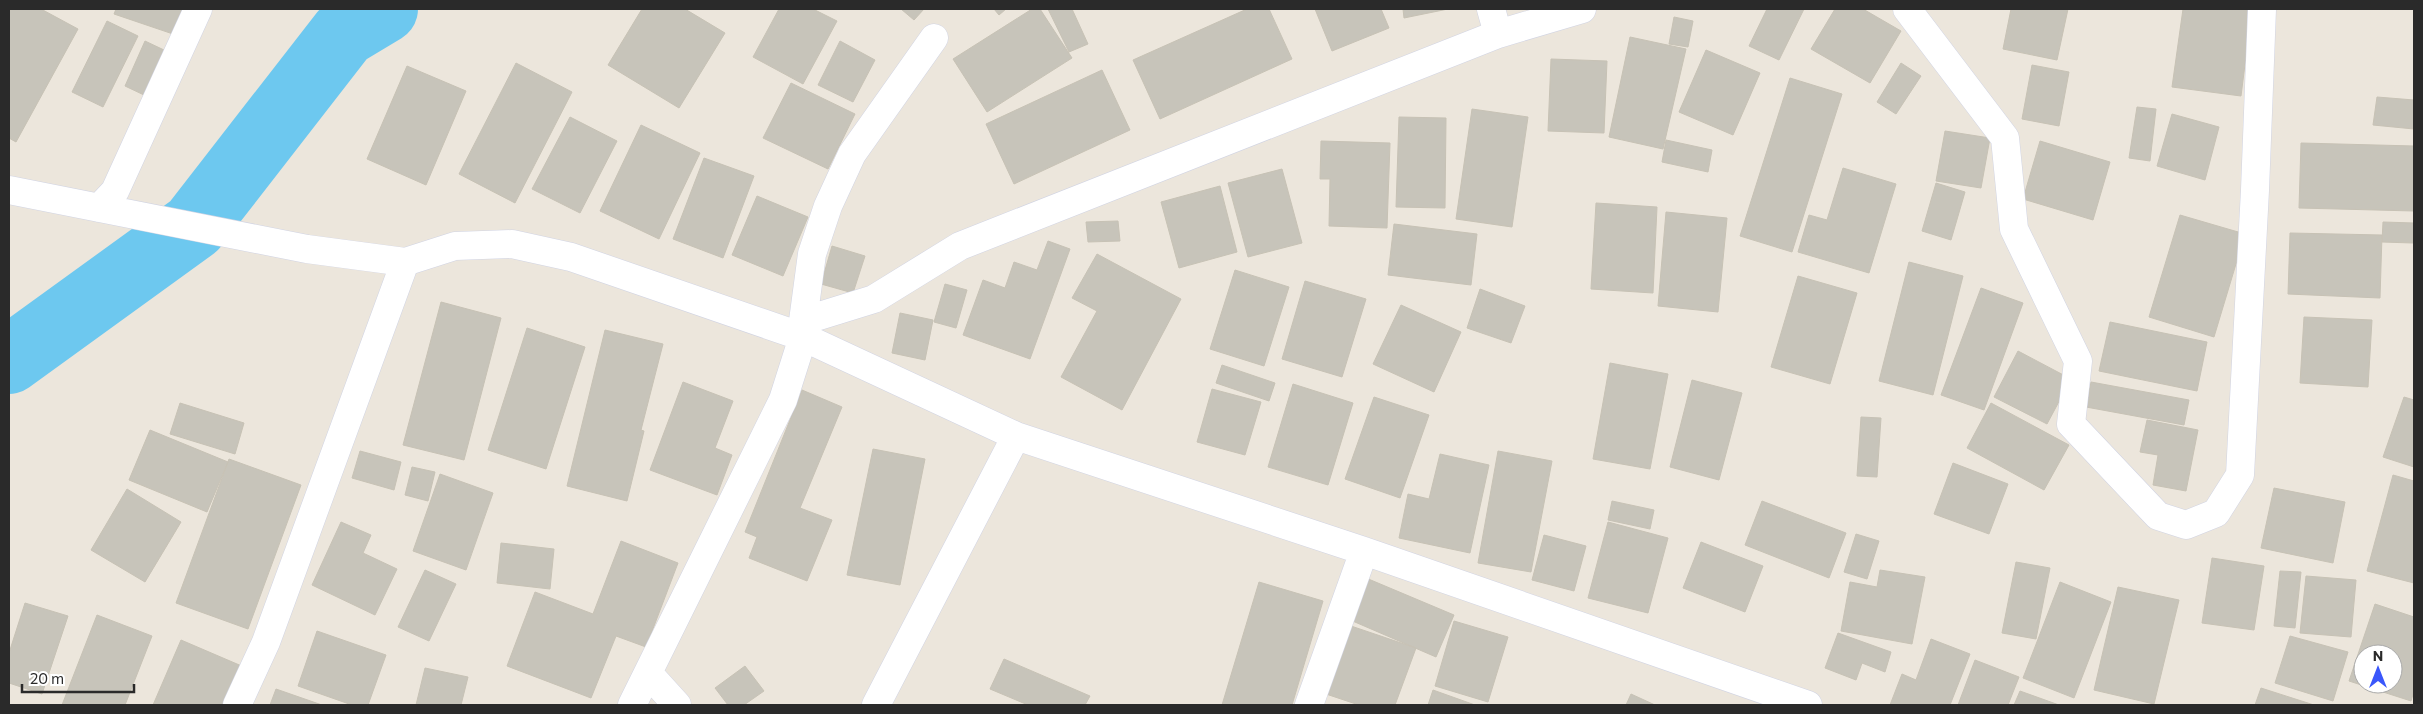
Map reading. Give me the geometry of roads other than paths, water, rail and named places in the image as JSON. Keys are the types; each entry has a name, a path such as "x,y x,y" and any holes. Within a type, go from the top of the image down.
{"street":[{"path":"107,210 198,9"},
{"path":"803,329 874,299 960,246 1495,21 1582,9"},
{"path":"1907,9 2006,138 2014,229 2078,361 2071,424 2158,516 2186,525 2216,513 2240,475 2255,190 2262,9"},
{"path":"632,705 782,400 803,329 812,254 828,206 852,154 934,38"},
{"path":"9,190 307,249 405,262 455,246 512,244 571,257 803,329 1016,436 1364,551 1808,705"},
{"path":"237,705 266,642 405,262"},
{"path":"876,705 1016,436"},
{"path":"1309,705 1364,551"},
{"path":"648,673 677,705"}],"waterway":[{"path":"9,360 194,226 344,33 384,9"}]}
